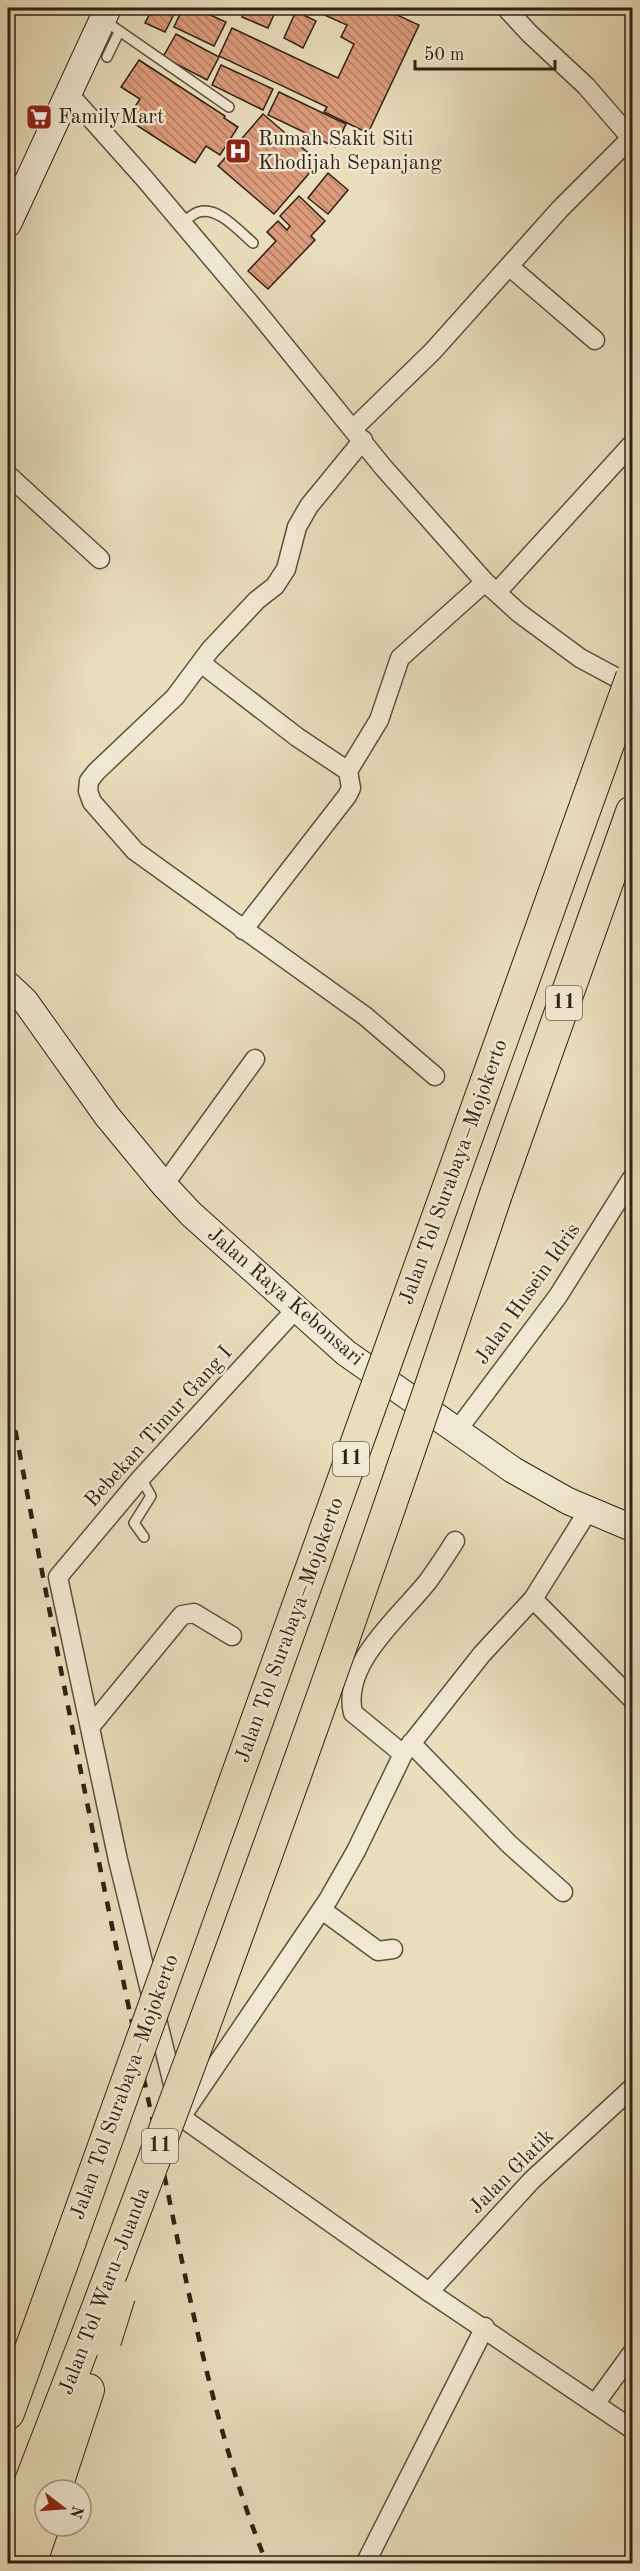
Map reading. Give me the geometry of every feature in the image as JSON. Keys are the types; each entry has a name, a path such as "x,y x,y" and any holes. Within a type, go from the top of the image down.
{"highway":[{"name":"Jalan Tol Surabaya–Mojokerto","path":"8,2413 633,677"},
{"name":"Jalan Tol Waru–Juanda","path":"8,2541 99,2330 633,812"},
{"path":"58,2478 99,2330"},
{"path":"30,2564 39,2538"}],"main road":[{"path":"8,224 69,94 110,19"},
{"name":"Jalan Raya Kebonsari","path":"8,985 25,1001 107,1116 164,1185 346,1353 513,1470 588,1511 633,1528"}],"street":[{"path":"435,1076 365,1016 135,851 92,802 88,791 89,781 96,772 175,697 201,663 257,600 274,586 286,569 297,527 358,434 560,209 632,138 586,86 530,34 506,8"},
{"path":"69,94 182,223 358,434 491,587 519,613 580,658 633,686"},
{"path":"510,267 595,340"},
{"path":"243,930 347,796 351,788 348,771 380,720 400,658 491,587 633,444"},
{"path":"8,475 100,559"},
{"path":"201,663 297,736 348,771"},
{"path":"164,1185 255,1059"},
{"name":"Jalan Husein Idris","path":"456,1432 558,1296 633,1178"},
{"name":"Bebekan Timur Gang I","path":"90,1726 58,1577 141,1478 296,1309"},
{"path":"182,2117 322,1910 356,1851 407,1748 482,1654 533,1599 588,1511"},
{"path":"455,1541 429,1580 377,1639 362,1661 351,1693 353,1713 407,1748 563,1892"},
{"path":"533,1599 633,1699"},
{"path":"232,1636 194,1613 182,1615 90,1726 118,1860 182,2117 429,2292 485,2327 633,2429"},
{"path":"322,1910 378,1951 393,1949"},
{"name":"Jalan Glatik","path":"429,2292 532,2180 633,2088"},
{"path":"365,2564 485,2327"},
{"path":"595,2404 633,2353"}],"lane":[{"path":"106,57 110,19"},
{"path":"110,19 229,107"},
{"path":"182,223 200,211 209,211 221,217 253,243"},
{"path":"141,1478 151,1496 134,1523 144,1538"}],"building":[{"path":"153,8 177,8 165,32 145,23"},
{"path":"183,8 195,8 226,22 214,46 174,27"},
{"path":"246,8 277,8 268,28 242,17"},
{"path":"309,8 382,8 419,25 368,133 324,112 327,107 219,56 232,28 338,78 354,44 341,37 347,25"},
{"path":"296,11 316,21 303,48 284,38"},
{"path":"176,34 219,57 207,80 163,57"},
{"path":"139,60 225,116 224,118 238,127 220,155 206,146 195,163 127,119 140,99 121,87"},
{"path":"221,65 273,89 263,110 212,85"},
{"path":"279,92 346,124 335,147 268,115"},
{"path":"263,114 319,162 274,214 218,166"},
{"path":"328,173 348,190 328,214 308,198"},
{"path":"299,196 325,221 311,236 315,240 268,289 248,271 276,241 267,232 278,221 287,230 290,226 280,216"}],"railway":[{"path":"8,1391 97,1854 189,2295 230,2459 267,2564"}],"place":[{"name":"FamilyMart","path":"39,117"},
{"name":"Rumah Sakit Siti Khodijah Sepanjang","path":"238,151"}]}
